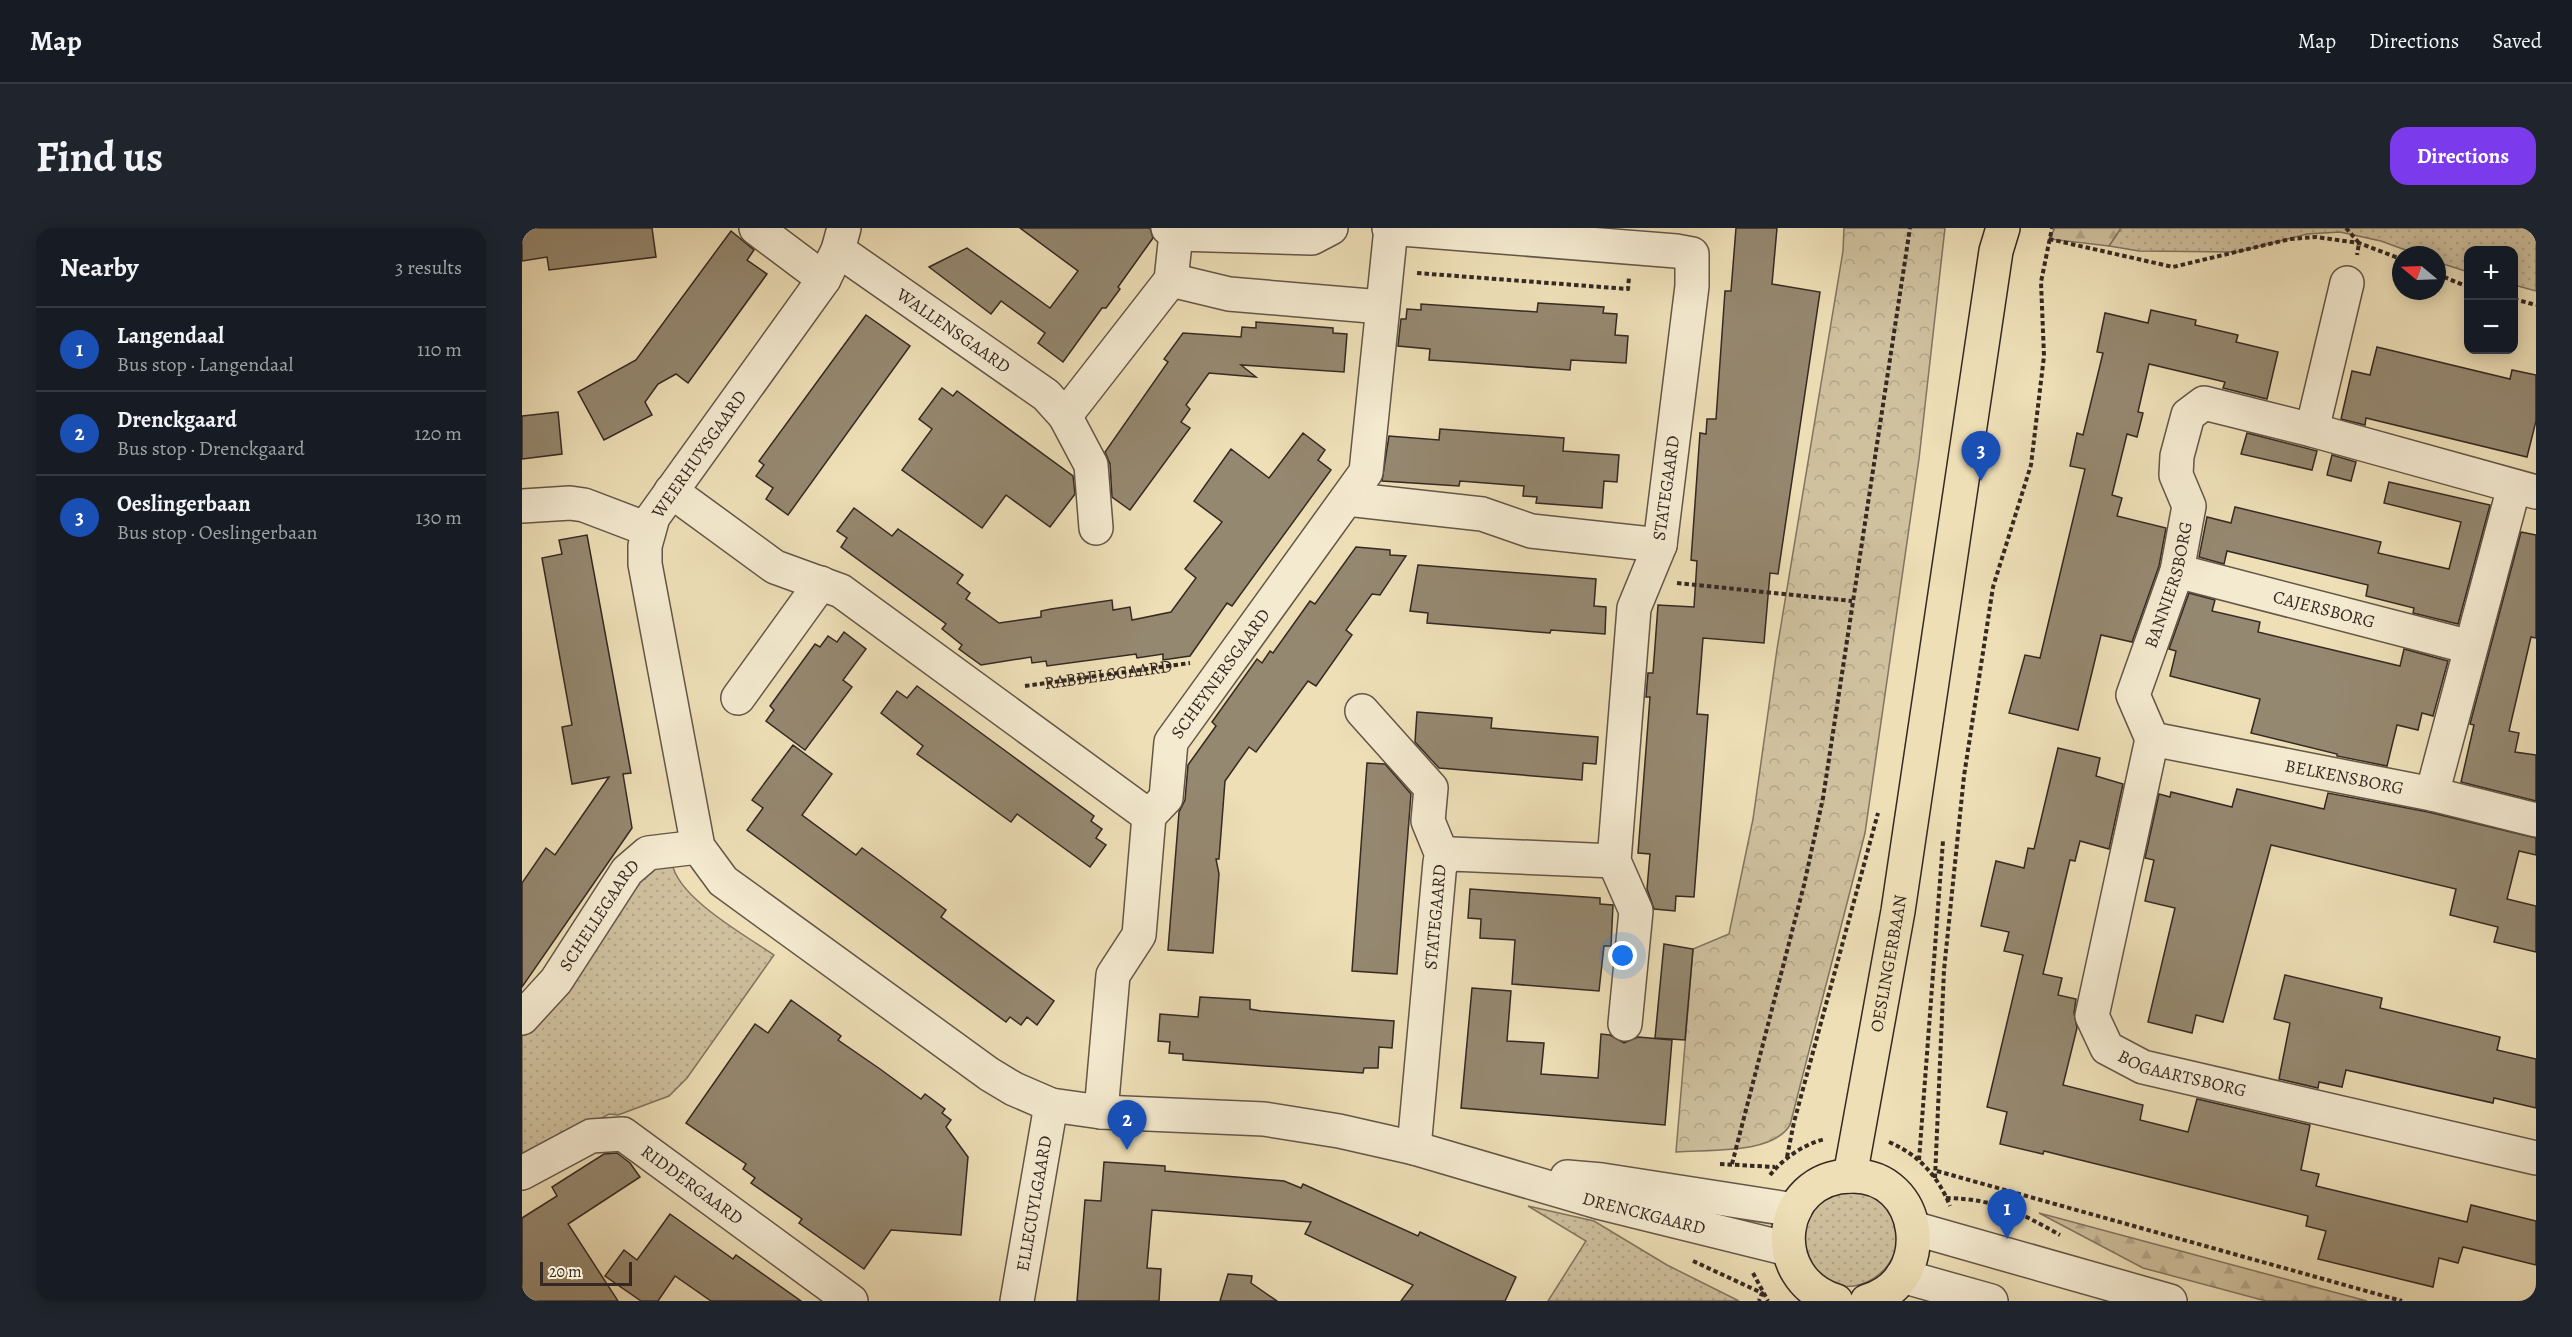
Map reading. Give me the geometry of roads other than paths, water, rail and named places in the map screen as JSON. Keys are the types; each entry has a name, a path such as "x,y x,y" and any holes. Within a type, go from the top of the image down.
{"main road":[{"name":"OESLINGERBAAN","path":"1850,1176 1898,911 1999,236"},
{"path":"1829,1300 1801,1278 1788,1249 1788,1232 1795,1210 1814,1188 1828,1180 1850,1176 1872,1179 1888,1188 1908,1211 1914,1228 1913,1249 1902,1276 1887,1291 1867,1301"}],"street":[{"name":"WALLENSGAARD","path":"756,228 835,253 1046,395 1065,416 1091,465 1096,528"},
{"path":"1065,416 1171,280 1172,231 1312,238 1331,228"},
{"name":"STATEGAARD","path":"1390,228 1632,247 1692,254 1692,286 1660,544 1634,608 1614,861 1636,911 1624,1024"},
{"name":"SCHEYNERSGAARD","path":"1149,816 1166,798 1171,742 1366,472 1390,228"},
{"name":"WEERHUYSGAARD","path":"698,847 645,564 647,529 835,253"},
{"path":"1171,280 1229,294 1382,307"},
{"path":"2312,430 2348,283"},
{"name":"BANNIERSBORG","path":"2152,739 2133,695 2176,571 2189,506 2176,475 2177,456 2188,415 2204,403 2312,430 2525,489"},
{"path":"2432,794 2470,646 2525,489"},
{"path":"671,491 775,567 840,591 1149,816 1139,935 1113,975 1101,1112"},
{"path":"1347,499 1482,514 1531,531 1660,544"},
{"path":"522,506 556,502 577,504 647,529"},
{"name":"CAJERSBORG","path":"2176,571 2470,646"},
{"path":"738,698 821,583"},
{"path":"1362,711 1431,788 1428,821 1444,860"},
{"name":"BELKENSBORG","path":"2152,739 2432,794 2536,820"},
{"name":"BOGAARTSBORG","path":"2152,739 2092,1016 2107,1048 2144,1067 2536,1158"},
{"name":"SCHELLEGAARD","path":"522,1018 556,981 627,871 648,853 698,847"},
{"name":"DRENCKGAARD","path":"698,847 723,881 989,1074 1014,1089 1051,1105 1101,1112 1264,1119 1339,1131 1414,1148 1598,1202 1788,1249"},
{"name":"STATEGAARD","path":"1414,1148 1440,862 1452,854 1614,861"},
{"name":"ELLECUYLGAARD","path":"1017,1301 1051,1105"},
{"name":"RIDDERGAARD","path":"522,1173 591,1136 623,1134 851,1301"},
{"name":"DRENCKGAARD","path":"1499,1172 1602,1180 1795,1210"},
{"path":"1914,1228 2169,1301"},
{"path":"1902,1276 1991,1301"}],"place":[{"name":"Oeslingerbaan","path":"1981,481"},
{"name":"Drenckgaard","path":"1127,1150"},
{"name":"Langendaal","path":"2007,1239"}]}
